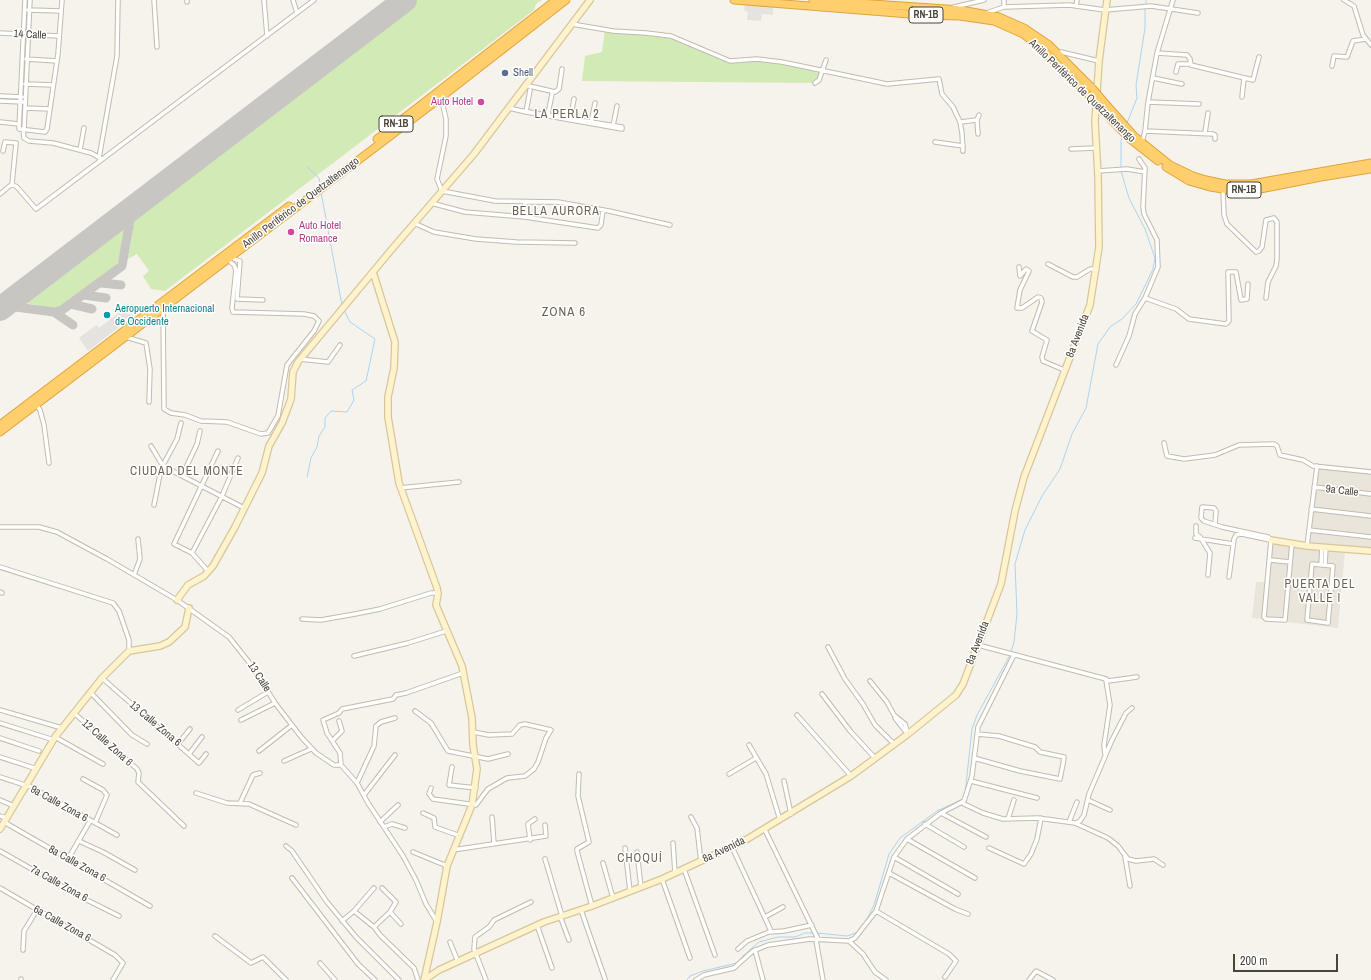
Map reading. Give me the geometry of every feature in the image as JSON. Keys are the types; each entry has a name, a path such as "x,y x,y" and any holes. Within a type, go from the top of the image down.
{"highway":[{"name":"Anillo Periférico de Quetzaltenango","path":"0,432 229,257 556,0"},
{"name":"Anillo Periférico de Quetzaltenango","path":"0,425 321,184 441,97 566,0"},
{"name":"Anillo Periférico de Quetzaltenango","path":"734,0 861,4 976,17 994,21 1022,34 1039,46 1103,101 1120,126"},
{"path":"765,0 782,0"},
{"name":"Anillo Periférico de Quetzaltenango","path":"813,3 944,13 986,13 1024,28 1054,49 1091,92 1102,110 1169,170 1189,181 1223,190 1255,190 1371,169"},
{"path":"441,97 442,93 465,75 469,69"},
{"name":"Anillo Periférico de Quetzaltenango","path":"1132,137 1142,142 1170,165 1193,176 1225,184 1251,184 1371,163"},
{"path":"36,404 64,376"},
{"path":"36,404 38,396"}],"street":[{"path":"25,0 23,34 26,84 19,124 24,138 29,141 53,143 80,150 93,154 100,159"},
{"path":"22,130 25,108 21,83 28,34 30,0"},
{"path":"22,130 46,131 57,61 62,0"},
{"path":"100,159 117,56 118,0"},
{"path":"154,0 157,47"},
{"path":"264,0 267,36"},
{"path":"293,0 297,13"},
{"path":"12,184 17,187 36,209 100,159 314,0"},
{"path":"177,600 188,585 204,576 214,564 262,473 269,446 282,423 292,397 293,372 300,359 372,272 474,154 571,23 590,0"},
{"path":"944,13 984,0"},
{"path":"1004,0 1004,7"},
{"path":"1076,6 1077,0"},
{"name":"8a Avenida","path":"424,980 439,970 537,925 662,879 701,862 765,830 851,776 908,734 956,695 963,684 976,645 1005,573 1021,489 1064,370 1090,305 1097,269 1099,247 1098,171 1095,122 1099,61 1107,0"},
{"path":"1142,142 1157,53 1173,0"},
{"path":"1344,0 1354,6 1366,39 1371,45"},
{"path":"986,13 1004,7 1076,6 1105,10 1151,6 1198,13"},
{"path":"25,10 61,11"},
{"path":"571,23 612,32 651,33 671,36 730,61 760,59 887,84 939,79 942,94 953,107 960,122 963,151"},
{"name":"14 Calle","path":"0,33 59,36"},
{"path":"1332,66 1334,56 1347,57 1353,41 1366,39"},
{"path":"1061,52 1099,61"},
{"path":"1157,53 1187,54 1190,59 1190,64"},
{"path":"1176,72 1178,64 1190,64 1254,80 1259,57"},
{"path":"25,59 57,61"},
{"path":"815,83 819,80 826,60"},
{"path":"526,85 552,92 557,91 562,69"},
{"path":"1153,78 1182,84"},
{"path":"1242,97 1244,78"},
{"path":"21,83 54,85"},
{"path":"525,111 530,90"},
{"path":"548,115 552,94"},
{"path":"0,96 23,100"},
{"path":"441,97 446,119 446,136 437,179 442,191"},
{"path":"570,119 574,99"},
{"path":"0,101 23,100"},
{"path":"1148,102 1199,104"},
{"path":"592,122 595,103"},
{"path":"509,108 613,126 617,106"},
{"path":"25,108 50,109"},
{"path":"1205,133 1208,113"},
{"path":"978,134 977,120 979,115"},
{"path":"960,122 977,120"},
{"path":"0,122 19,124"},
{"path":"80,150 84,128"},
{"path":"1145,131 1214,134 1214,139"},
{"path":"0,194 12,184 16,143 5,142 3,151"},
{"path":"935,142 963,146"},
{"path":"1072,149 1096,148"},
{"path":"1116,365 1129,336 1135,314 1155,277 1158,258 1158,248 1154,232 1144,214 1145,172 1144,165 1139,159"},
{"path":"1098,171 1127,169 1145,172"},
{"path":"1223,190 1224,215 1227,224 1256,252 1260,251 1262,247 1266,220 1274,218 1277,222 1276,266 1268,282 1266,298"},
{"path":"442,191 495,201 558,202 670,224"},
{"path":"525,202 525,218"},
{"path":"431,203 465,212 525,218 598,228 603,210"},
{"path":"414,223 434,232 476,239 516,242 575,243"},
{"path":"229,257 240,261 237,299 263,300"},
{"path":"163,308 164,409 171,413 185,415 201,421 227,422 261,434 268,433 278,416 287,366 314,331 319,321 314,316 304,314 234,312 232,308 236,270 229,257"},
{"path":"1048,264 1073,277 1077,277 1090,269 1097,269"},
{"path":"1019,266 1020,276 1026,269 1028,271 1020,290 1017,308 1022,308 1038,297 1041,298 1042,302 1031,330 1032,333 1047,340 1042,357 1043,362 1064,370"},
{"path":"372,272 395,342 394,368 388,397 388,417 400,488 438,593 436,605 460,661 472,718 478,774 472,805 453,850 448,866 438,922 424,980"},
{"path":"1145,298 1176,309 1189,319 1226,324 1229,321 1228,272 1236,272 1241,300 1248,299 1248,284"},
{"path":"125,336 146,343 150,369 149,402"},
{"path":"300,359 328,362 340,345"},
{"path":"36,404 40,410 44,425 49,463"},
{"path":"154,505 160,470 177,439 181,423"},
{"path":"182,476 197,444 200,431"},
{"path":"1164,443 1167,456 1184,459 1215,455 1239,445 1274,444 1277,446 1280,455 1303,460 1317,466 1371,472"},
{"path":"151,446 163,466 244,508"},
{"path":"208,571 192,553 174,544 203,486 218,451"},
{"path":"192,553 222,496 238,458"},
{"path":"1307,546 1317,466"},
{"path":"400,488 459,482"},
{"name":"9a Calle","path":"1314,487 1371,494"},
{"path":"1215,524 1215,509 1213,507 1202,507 1202,520 1222,527 1268,537 1271,540"},
{"path":"1311,508 1371,516"},
{"path":"1196,526 1196,534 1210,553 1208,575"},
{"name":"13 Calle","path":"0,527 48,528 87,547 177,600 229,638 252,666 275,703 311,749 334,765 341,765 356,783 403,856 426,904 438,922"},
{"path":"1309,530 1371,537"},
{"path":"1228,577 1235,536 1239,534 1307,546 1371,551"},
{"path":"1195,538 1233,544"},
{"path":"134,575 140,559 138,539"},
{"path":"1271,540 1264,617 1266,619 1285,620 1292,543"},
{"path":"1323,565 1324,547"},
{"path":"1270,560 1290,562"},
{"path":"1312,564 1323,565 1333,566 1328,623 1307,620 1312,564"},
{"path":"0,567 113,603 118,611 129,640 129,651"},
{"path":"302,619 318,621 380,609 431,593 438,593"},
{"path":"0,829 55,738 102,678 129,651 167,644 185,627 189,608"},
{"path":"354,656 408,643 446,631"},
{"path":"976,645 1106,679 1108,681 1137,677"},
{"path":"828,647 845,679 863,704 875,725 894,744"},
{"path":"696,980 704,975 734,968 756,950 768,945 816,938 849,941 854,939 869,923 876,911 894,858 907,839 941,813 962,803 971,781 980,722 1013,655"},
{"path":"341,765 340,753 332,741 323,721 339,713 341,709 392,699 396,695 406,693 463,673"},
{"name":"13 Calle Zona 6","path":"102,678 199,763 206,754"},
{"path":"1106,679 1110,705 1104,746 1106,755"},
{"path":"870,681 889,707 890,712 908,734"},
{"path":"238,710 268,692"},
{"path":"91,693 132,735 147,744"},
{"path":"822,694 851,732 875,758"},
{"path":"241,720 275,703"},
{"path":"1075,823 1079,822 1082,818 1106,755 1126,713 1132,708"},
{"path":"0,710 62,728"},
{"path":"415,711 431,723 448,751 490,759 508,754"},
{"name":"12 Calle Zona 6","path":"74,713 137,769 139,773 138,782 184,826"},
{"path":"797,715 851,776"},
{"path":"356,783 374,746 376,726 381,722 394,718"},
{"path":"332,741 342,731 339,721"},
{"path":"0,723 55,738 103,764"},
{"path":"431,788 429,794 433,799 476,805 488,789 505,779 521,778 534,769 538,762 546,738 551,730 525,724 520,725 512,734 489,735 473,732"},
{"path":"259,751 292,725"},
{"path":"178,744 190,729"},
{"path":"974,758 1020,771 1060,779 1064,757 1040,752 1035,747 999,736 977,734"},
{"path":"0,738 39,750"},
{"path":"189,754 202,738"},
{"path":"749,745 766,774 780,820"},
{"path":"284,761 311,749"},
{"path":"364,795 395,756"},
{"path":"0,757 37,769"},
{"path":"729,774 756,758"},
{"path":"452,767 449,785 476,788"},
{"path":"240,803 253,775 260,773"},
{"path":"579,774 578,796 589,842 576,851 592,906"},
{"name":"9a Calle Zona 6","path":"0,777 31,787 117,835"},
{"path":"83,779 103,790 108,795 95,824"},
{"path":"784,781 791,814"},
{"path":"971,781 1037,798"},
{"path":"196,793 227,803 249,804 296,825"},
{"path":"0,800 14,806"},
{"path":"1008,819 1014,800"},
{"path":"1088,800 1110,810"},
{"path":"1069,822 1077,802"},
{"path":"962,803 983,813 1008,819 1041,818 1075,823 1108,838 1118,846 1127,858 1133,860 1154,858 1163,865"},
{"path":"380,822 398,805"},
{"path":"423,813 434,818 435,827 460,836"},
{"path":"941,813 986,837"},
{"name":"8a Calle Zona 6","path":"0,816 68,859 150,906"},
{"path":"492,817 494,844"},
{"path":"691,817 697,828 701,862"},
{"path":"989,848 1024,864 1038,839 1041,818"},
{"path":"530,840 528,824 535,819"},
{"path":"68,859 90,821"},
{"path":"384,827 392,824 405,828"},
{"path":"925,824 964,847"},
{"path":"453,850 530,840 547,836 545,825"},
{"path":"765,830 813,926 823,980"},
{"path":"907,839 975,878"},
{"path":"79,841 103,852 135,870"},
{"path":"673,843 675,873"},
{"path":"286,846 292,851 327,902 356,937 399,980"},
{"path":"732,847 771,931"},
{"path":"625,848 630,891"},
{"name":"7a Calle Zona 6","path":"0,851 79,896 119,916"},
{"path":"413,852 448,866"},
{"path":"637,852 641,887"},
{"path":"1124,854 1130,886"},
{"path":"894,858 958,894"},
{"path":"546,859 569,940"},
{"path":"603,863 613,898"},
{"path":"684,869 715,955"},
{"path":"889,873 955,909 968,914"},
{"path":"292,878 358,964 375,980"},
{"path":"662,879 690,958"},
{"name":"6a Calle Zona 6","path":"0,888 110,951 122,962 113,980"},
{"path":"342,920 354,911 374,888"},
{"path":"374,927 390,912 396,901 382,888"},
{"path":"486,980 474,939 478,934 490,927 494,920 531,902"},
{"path":"765,917 783,907"},
{"path":"23,950 24,932 37,910"},
{"path":"581,910 605,979"},
{"path":"354,911 374,927 380,935 414,968 418,980"},
{"path":"876,911 949,954 956,961 945,977"},
{"path":"390,912 401,924"},
{"path":"537,925 552,968"},
{"path":"738,949 748,941 771,931 784,931 813,926"},
{"path":"215,936 251,963 263,957 286,980"},
{"path":"849,941 863,954 875,972 886,980"},
{"path":"450,942 458,962"},
{"path":"756,950 763,980"},
{"path":"320,963 334,980"},
{"path":"1029,980 1036,971 1053,980"}],"shaded area":[{"path":"745,4 773,6 773,15 762,14 761,21 747,20 748,12 744,10"},
{"path":"125,308 132,317 88,351 79,338 96,325 99,328"},
{"path":"1315,463 1371,469 1371,549 1306,542"},
{"path":"1268,543 1345,552 1338,628 1252,618 1256,582 1265,582"}],"green space":[{"path":"415,0 542,0 536,4 534,10 165,291 151,289 143,276 149,271 137,254 128,259 135,214"},
{"path":"605,30 660,35 694,45 730,61 760,59 822,70 815,83 582,81 585,56 602,52"},
{"path":"117,226 123,227 125,231 122,256 116,265 62,306 52,308 25,303 26,295"}],"waterway":[{"path":"1146,0 1146,5"},
{"path":"1127,123 1137,98 1136,85 1145,28 1145,9"},
{"path":"1121,168 1121,141 1123,135"},
{"path":"307,167 319,178 320,185"},
{"path":"1011,652 1014,642 1017,614 1015,564 1025,530 1042,496 1060,469 1072,434 1086,408 1098,344 1110,327 1122,319 1136,304 1153,269 1155,258 1145,229 1129,198 1121,171"},
{"path":"321,192 342,305"},
{"path":"307,477 311,458 317,447 319,436 325,427 325,418 331,411 347,412 354,400 352,390 366,381 375,339 350,322 344,310"},
{"path":"965,794 972,729 977,715 1010,655"},
{"path":"866,921 874,905 889,854 900,838 937,811 963,799"},
{"path":"817,933 847,936 856,933 861,928"},
{"path":"687,980 690,976 703,971 737,963 759,942 778,937 795,937 805,933 814,933"}],"taxiway":[{"path":"0,309 8,306 54,312 62,310 122,266 131,214 137,205 145,198"},
{"path":"112,223 123,220 127,222 129,228"},
{"path":"101,283 121,285"},
{"path":"24,290 19,302 20,306 25,308"},
{"path":"84,295 106,298"},
{"path":"71,304 92,309"},
{"path":"54,312 73,325"}],"runway":[{"path":"0,309 405,0"}],"place":[{"name":"Shell","path":"505,73"},
{"name":"Auto Hotel","path":"481,102"},
{"name":"Auto Hotel Romance","path":"291,232"},
{"name":"Aeropuerto Internacional de Occidente","path":"107,315"}],"district":[{"name":"LA PERLA 2","path":"567,115"},
{"name":"BELLA AURORA","path":"556,212"},
{"name":"ZONA 6","path":"564,313"},
{"name":"CIUDAD DEL MONTE","path":"187,472"},
{"name":"PUERTA DEL VALLE I","path":"1320,592"},
{"name":"CHOQUÍ","path":"640,859"}]}
